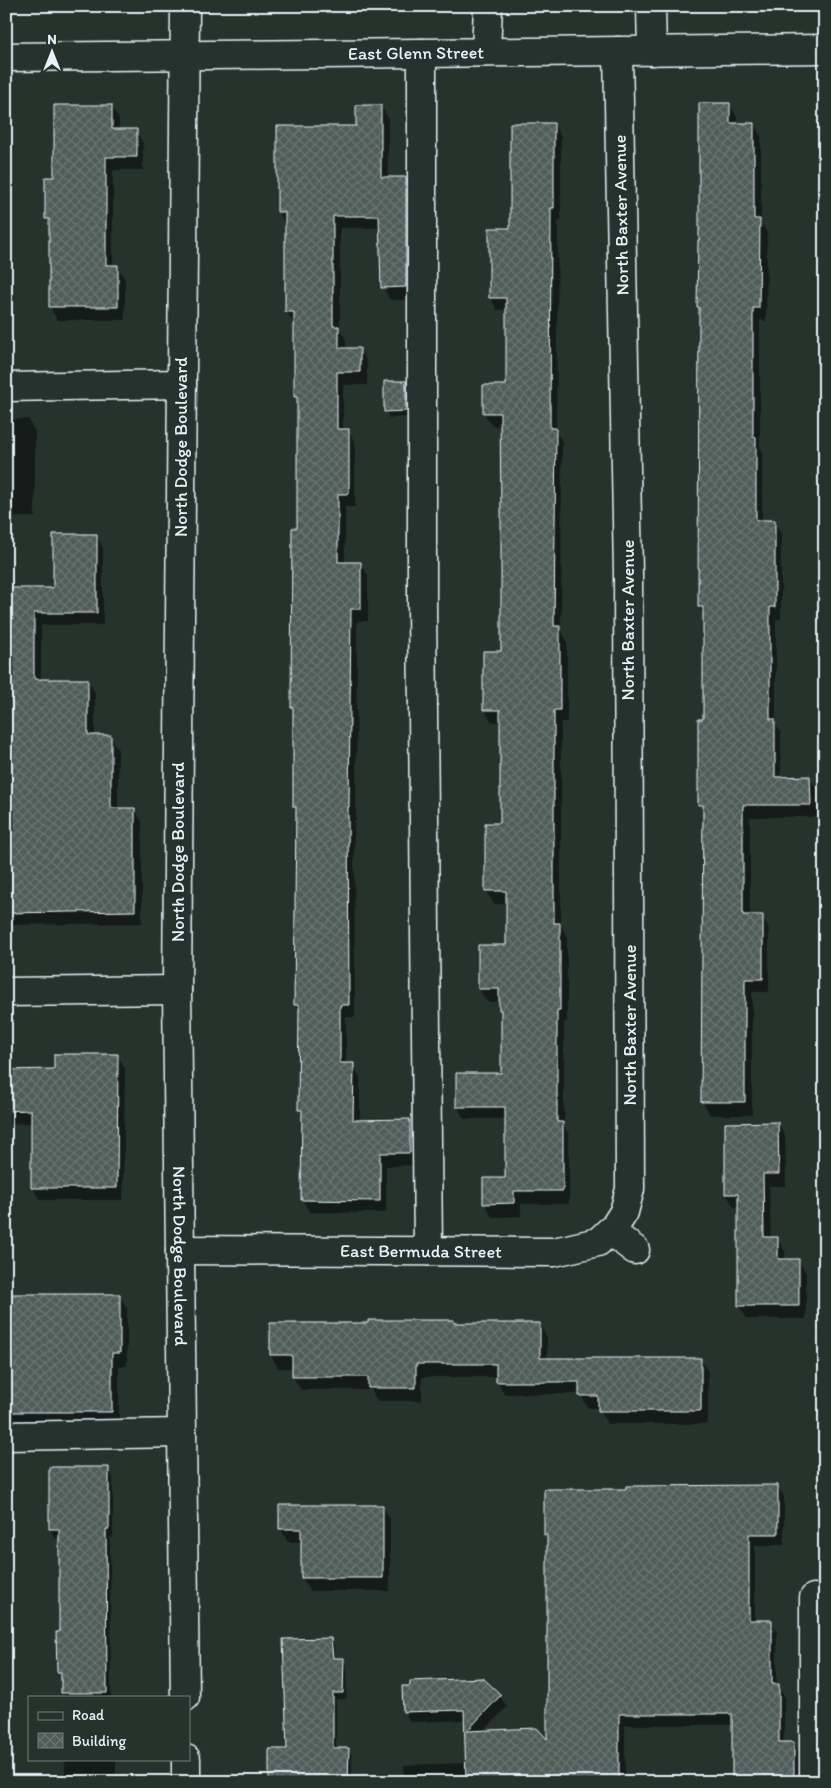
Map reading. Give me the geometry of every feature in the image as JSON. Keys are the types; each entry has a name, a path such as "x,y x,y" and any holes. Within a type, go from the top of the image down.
{"street":[{"name":"North Dodge Boulevard","path":"184,6 177,990 185,1696"},
{"path":"486,52 488,6"},
{"path":"651,6 652,51"},
{"name":"East Glenn Street","path":"6,57 825,49"},
{"name":"North Baxter Avenue","path":"618,51 628,573 630,1189"},
{"path":"422,53 422,603 428,1251"},
{"path":"6,387 182,384"},
{"path":"6,992 177,990"},
{"name":"East Bermuda Street","path":"180,1250 554,1252 598,1242 615,1226 624,1212 630,1189"},
{"path":"610,1230 635,1250"},
{"path":"6,1436 182,1433"},
{"path":"814,1598 814,1782"},
{"path":"186,1760 186,1782"}],"building":[{"path":"699,103 730,103 730,123 754,123 754,219 760,219 759,308 753,308 753,437 756,437 756,520 775,520 775,607 770,607 770,719 775,719 775,777 810,776 811,805 743,805 743,915 763,915 763,979 745,979 745,1102 701,1102 703,805 698,805 698,719 703,719 703,607 698,607 699,307 697,307"},
{"path":"54,105 112,105 112,129 137,129 137,157 106,157 106,265 118,265 118,307 49,307 49,219 45,219 45,177 54,177"},
{"path":"356,105 381,105 381,177 406,177 406,287 381,288 379,216 333,216 333,326 339,326 339,348 360,348 360,372 337,372 337,429 349,429 349,494 338,494 338,562 361,562 361,609 351,609 348,807 349,1005 340,1005 340,1063 354,1063 353,1120 410,1119 410,1153 380,1153 380,1201 301,1200 302,1110 298,1110 299,1005 294,1005 296,807 293,807 293,708 291,708 292,528 297,528 297,397 294,397 294,312 285,312 285,212 277,212 277,126 356,126"},
{"path":"510,123 554,123 554,208 551,208 550,428 556,428 554,626 560,626 560,710 554,710 554,923 560,923 560,1010 557,1010 557,1122 563,1122 563,1191 514,1191 514,1203 483,1204 483,1178 505,1178 505,1107 456,1107 456,1073 501,1073 499,989 478,989 478,945 506,945 506,891 485,891 485,823 500,823 500,710 483,710 483,651 501,651 501,512 500,413 483,413 483,385 506,385 506,298 489,298 489,228 510,228"},
{"path":"384,381 406,381 406,411 384,412"},
{"path":"53,534 97,534 97,613 34,613 34,679 88,679 88,735 111,735 111,808 135,808 135,911 6,913 6,588 53,588"},
{"path":"54,1054 118,1054 117,1188 31,1188 31,1110 6,1111 6,1070 54,1069"},
{"path":"778,1122 779,1174 763,1174 764,1237 778,1237 778,1259 799,1259 799,1306 738,1306 738,1194 725,1194 725,1123"},
{"path":"6,1294 120,1294 120,1353 112,1353 112,1412 6,1412"},
{"path":"368,1320 540,1323 540,1358 701,1358 701,1411 598,1411 598,1396 579,1396 579,1382 496,1382 496,1364 416,1364 416,1388 368,1388 368,1377 292,1377 292,1355 270,1355 270,1323 368,1323"},
{"path":"49,1467 109,1467 109,1529 106,1529 107,1693 61,1693 61,1672 57,1672 56,1632 59,1632 59,1529 49,1529"},
{"path":"778,1485 778,1534 749,1534 749,1620 772,1620 772,1684 779,1684 779,1742 794,1742 794,1782 732,1782 732,1714 619,1714 619,1782 466,1782 464,1710 403,1712 402,1686 410,1686 410,1681 483,1678 501,1695 467,1731 537,1728 547,1739 547,1535 544,1535 544,1489 626,1489 626,1486"},
{"path":"279,1505 383,1505 383,1578 301,1578 301,1529 279,1529"},
{"path":"331,1638 333,1658 344,1658 343,1693 333,1693 333,1748 349,1748 348,1782 269,1782 269,1749 287,1749 283,1639"}]}
